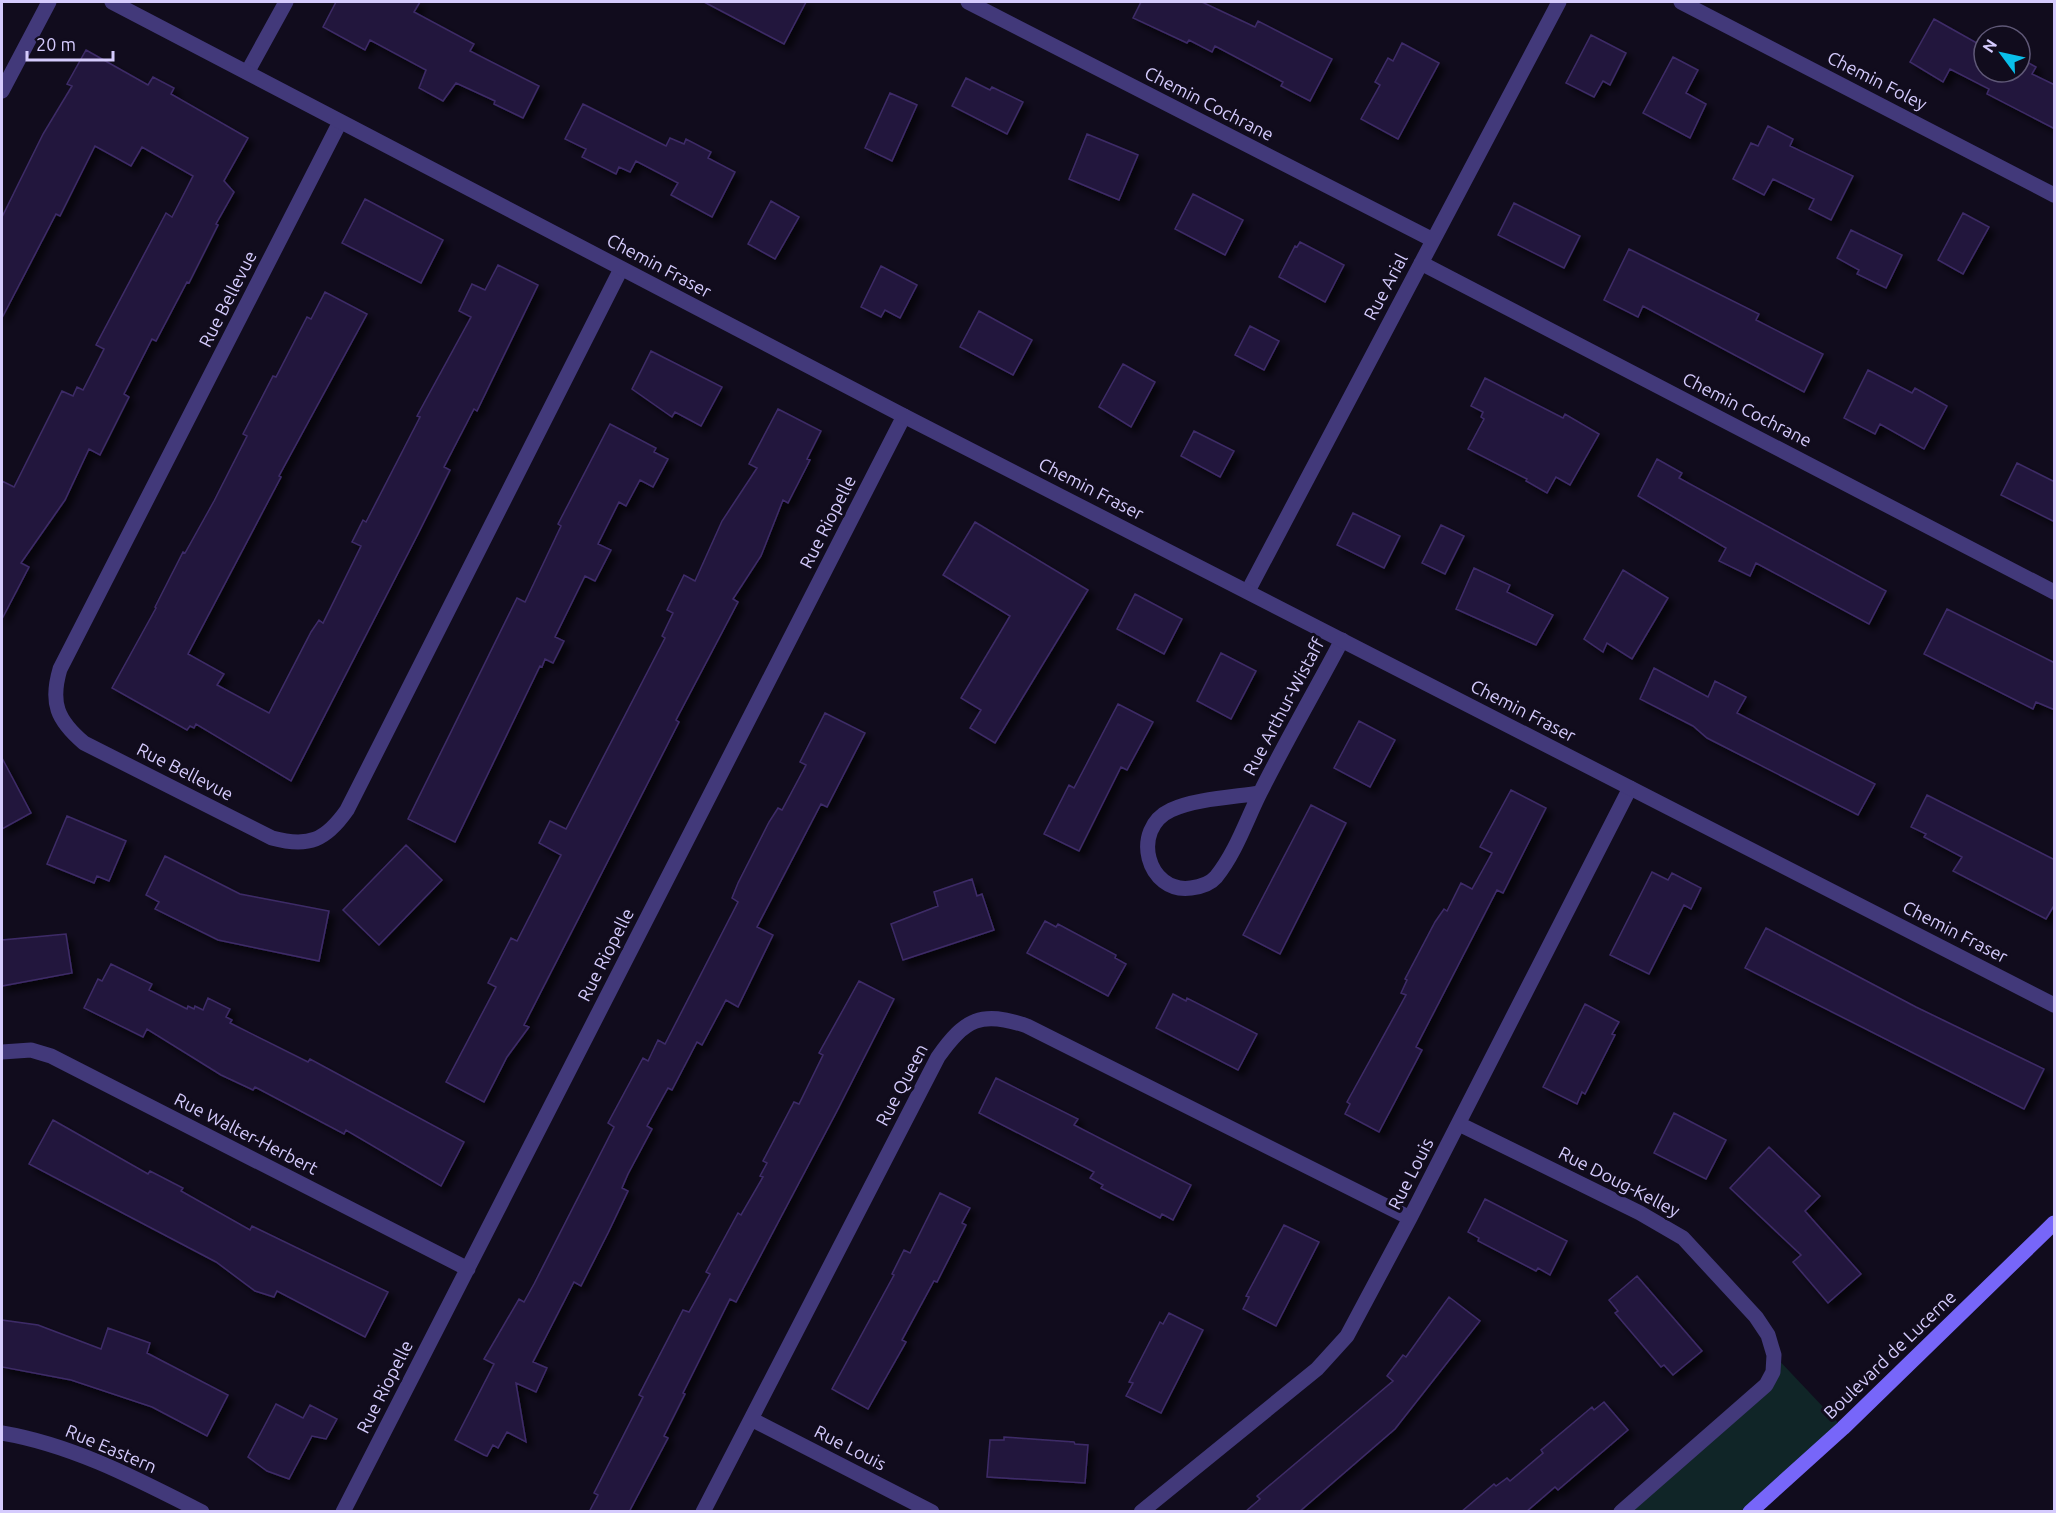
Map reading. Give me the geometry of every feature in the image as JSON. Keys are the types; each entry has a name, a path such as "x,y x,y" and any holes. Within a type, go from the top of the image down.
{"main road":[{"name":"Boulevard de Lucerne","path":"1750,1512 1843,1428 2055,1223"}],"street":[{"path":"2,91 49,2"},
{"name":"Chemin Fraser","path":"112,2 248,71 340,122 904,416 2055,1005"},
{"path":"248,71 286,2"},
{"name":"Chemin Cochrane","path":"968,2 1433,240"},
{"name":"Rue Arial","path":"1248,591 1559,2"},
{"name":"Chemin Foley","path":"1681,2 2055,195"},
{"name":"Rue Bellevue","path":"340,122 60,669 55,686 56,703 71,731 84,743 272,838 291,843 307,843 336,826 347,810 621,269"},
{"name":"Chemin Cochrane","path":"1421,263 2055,592"},
{"name":"Rue Riopelle","path":"343,1512 904,416"},
{"name":"Rue Arthur-Wistaff","path":"1260,793 1170,810 1156,822 1148,838 1147,855 1153,870 1168,883 1185,889 1214,880 1233,854 1260,793 1342,640"},
{"name":"Rue Louis","path":"1141,1512 1333,1353 1347,1336 1459,1124 1630,788"},
{"name":"Rue Queen","path":"703,1512 938,1057 964,1025 984,1018 1005,1018 1027,1026 1410,1218"},
{"name":"Rue Walter-Herbert","path":"2,1052 31,1050 51,1056 468,1269"},
{"name":"Rue Doug-Kelley","path":"1459,1124 1640,1213 1683,1238 1756,1317 1768,1335 1774,1355 1773,1372 1766,1385 1622,1512"},
{"name":"Rue Louis","path":"751,1419 932,1512"},
{"name":"Rue Eastern","path":"2,1433 33,1439 114,1468 202,1512"}],"green space":[{"path":"1774,1355 1843,1428 1750,1511 1621,1512 1753,1399"}],"building":[{"path":"336,2 420,2 414,12 474,44 470,51 539,86 523,118 494,104 495,101 456,83 443,101 419,88 426,70 370,40 365,50 323,27"},
{"path":"704,2 806,2 784,44"},
{"path":"1141,2 1202,2 1255,27 1258,21 1332,59 1310,101 1281,86 1283,82 1215,46 1212,52 1189,40 1187,43 1133,18"},
{"path":"1934,19 1972,40 1972,80 1950,69 1943,82 1910,62"},
{"path":"1591,35 1626,53 1610,85 1603,81 1594,97 1566,83"},
{"path":"1402,43 1439,63 1398,139 1361,119 1380,85 1375,82 1388,58 1393,61"},
{"path":"86,50 148,85 153,77 174,88 171,94 248,138 224,181 234,192 216,224 218,225 189,283 187,282 156,341 152,339 124,394 129,397 100,455 89,449 65,500 21,563 29,567 2,619 2,481 14,487 62,391 73,396 77,387 83,390 104,349 96,345 166,213 172,217 193,176 142,147 131,166 95,146 60,216 56,214 2,318 2,217 43,134 72,86 67,84"},
{"path":"1673,57 1698,70 1686,93 1706,104 1690,138 1643,113"},
{"path":"2032,74 2055,85 2055,129 1987,94 1989,89 1979,84 2032,84"},
{"path":"966,78 1023,102 1007,134 952,106"},
{"path":"890,93 917,105 892,161 865,148"},
{"path":"583,104 666,146 670,138 684,144 686,139 711,152 708,158 735,172 712,217 671,195 678,183 636,161 630,172 619,167 616,174 582,157 586,149 565,139"},
{"path":"1768,126 1793,139 1790,146 1853,176 1831,220 1809,209 1814,199 1773,179 1764,195 1733,179 1751,143 1758,146"},
{"path":"1087,134 1138,155 1119,200 1069,179"},
{"path":"1193,194 1243,220 1225,255 1175,229"},
{"path":"365,199 443,240 421,283 342,243"},
{"path":"771,201 799,217 775,259 748,244"},
{"path":"1514,203 1580,236 1564,268 1498,235"},
{"path":"1963,213 1989,227 1963,274 1938,260"},
{"path":"1851,230 1902,255 1886,288 1857,274 1859,270 1837,258"},
{"path":"1300,242 1344,265 1325,302 1279,277 1295,246 1297,247"},
{"path":"1629,249 1759,314 1756,320 1823,354 1804,392 1643,306 1638,317 1604,300"},
{"path":"498,265 538,285 477,411 474,409 444,467 450,470 291,781 196,724 194,728 190,726 187,730 112,688 156,608 183,552 185,553 214,501 247,436 243,434 273,376 276,377 307,317 311,319 325,292 367,314 279,476 281,477 188,654 224,674 217,685 269,713 311,632 319,620 323,623 361,546 352,542 363,520 366,522 420,417 417,416 471,317 459,311 472,284 485,290"},
{"path":"881,266 917,285 900,318 885,310 881,317 861,307"},
{"path":"979,311 1032,340 1013,375 960,347"},
{"path":"1250,326 1279,341 1264,370 1235,355"},
{"path":"651,351 722,387 701,426 675,412 672,417 632,389"},
{"path":"1123,364 1155,382 1131,427 1099,407"},
{"path":"1868,370 1912,393 1915,388 1947,406 1924,449 1880,424 1875,434 1844,418"},
{"path":"1485,378 1563,418 1565,414 1599,434 1570,485 1556,477 1547,493 1526,481 1527,479 1468,449 1484,419 1481,417 1483,412 1471,406"},
{"path":"778,409 821,431 807,459 810,460 788,503 783,500 761,556 733,599 738,602 676,720 679,722 524,1025 529,1027 507,1057 484,1102 446,1082 496,987 488,983 511,938 517,941 561,855 539,843 550,821 566,829 665,638 662,636 673,613 667,610 684,575 695,581 722,521 757,468 749,464"},
{"path":"610,424 656,448 654,452 668,459 653,487 640,480 626,506 619,502 598,544 611,550 595,581 585,576 555,637 564,641 553,663 545,659 542,667 540,666 455,842 408,819 517,598 525,602 561,526 558,524"},
{"path":"1194,431 1234,451 1220,477 1181,456"},
{"path":"1657,459 1682,473 1679,478 1886,591 1869,624 1756,563 1750,576 1719,561 1726,548 1638,496"},
{"path":"2017,463 2055,482 2055,522 2001,495"},
{"path":"1353,513 1400,536 1384,568 1337,545"},
{"path":"975,522 1088,590 995,743 970,728 981,710 961,698 1010,616 943,575"},
{"path":"1441,525 1464,536 1445,574 1422,563"},
{"path":"1474,568 1510,585 1507,592 1553,615 1536,645 1456,609"},
{"path":"1623,570 1668,598 1632,659 1607,643 1603,652 1584,639"},
{"path":"1135,594 1182,619 1164,654 1117,629"},
{"path":"1947,609 2055,663 2055,710 2036,702 2033,709 1924,654"},
{"path":"1221,653 1256,671 1231,719 1197,701"},
{"path":"1654,668 1708,697 1715,681 1746,697 1737,713 1875,784 1858,815 1707,738 1693,726 1640,699"},
{"path":"1118,704 1153,722 1127,770 1121,767 1079,851 1044,834 1069,785 1074,788"},
{"path":"825,713 865,733 827,807 821,804 757,927 773,935 738,1007 726,1000 702,1045 697,1042 672,1090 668,1088 647,1126 652,1129 622,1188 628,1191 608,1233 581,1286 574,1282 533,1362 547,1368 536,1392 516,1383 526,1442 507,1432 498,1448 493,1445 487,1456 484,1455 455,1440 494,1364 484,1359 519,1299 524,1302 534,1284 614,1127 608,1123 643,1058 648,1061 658,1040 665,1044 738,902 732,898 738,883 769,822 778,808 782,810 806,765 800,762"},
{"path":"1359,721 1395,740 1370,787 1334,768"},
{"path":"2,758 31,813 2,829"},
{"path":"1511,790 1546,808 1503,893 1497,890 1416,1047 1422,1050 1379,1132 1345,1114 1350,1104 1347,1102 1406,995 1401,993 1407,980 1405,979 1435,922 1444,909 1447,911 1461,883 1472,889 1492,853 1480,847"},
{"path":"1927,795 2055,860 2055,904 2046,919 1953,871 1962,857 1924,837 1926,834 1911,827"},
{"path":"1311,805 1346,823 1280,954 1243,935"},
{"path":"67,816 126,841 109,881 97,876 94,883 47,864"},
{"path":"406,845 442,880 379,945 343,910"},
{"path":"165,856 240,894 329,911 319,961 218,940 155,909 159,902 146,895"},
{"path":"1652,872 1668,880 1672,873 1701,888 1691,909 1684,905 1649,974 1610,955"},
{"path":"972,879 977,896 982,894 994,930 903,960 891,924 938,906 934,892"},
{"path":"1045,921 1056,927 1058,924 1116,955 1115,958 1126,964 1108,996 1027,953"},
{"path":"1766,928 1916,1007 2044,1069 2024,1109 1745,968"},
{"path":"66,934 72,973 2,986 2,940"},
{"path":"111,964 152,984 149,990 187,1009 188,1006 194,1009 195,1006 203,1010 208,998 230,1009 226,1017 232,1020 230,1023 308,1062 310,1059 464,1142 441,1186 346,1130 344,1134 255,1087 253,1090 221,1075 147,1029 143,1037 84,1008 98,979 102,981"},
{"path":"859,981 894,999 736,1302 730,1299 683,1393 685,1394 664,1436 668,1438 629,1512 589,1512 598,1495 594,1493 643,1397 639,1395 683,1310 689,1312 710,1274 706,1272 738,1213 741,1215 763,1177 760,1176 767,1163 763,1161 794,1102 799,1104 823,1055 819,1053"},
{"path":"1173,994 1186,1001 1187,998 1257,1034 1238,1070 1156,1028"},
{"path":"1585,1004 1619,1022 1612,1034 1615,1035 1585,1094 1582,1092 1577,1104 1543,1087"},
{"path":"996,1078 1078,1119 1074,1125 1191,1185 1173,1220 1162,1214 1160,1218 1101,1188 1103,1185 1090,1178 1094,1172 979,1113"},
{"path":"1674,1113 1726,1140 1706,1179 1654,1153"},
{"path":"53,1120 148,1174 150,1171 183,1188 181,1191 250,1230 252,1226 388,1292 365,1337 277,1291 274,1297 255,1291 216,1262 29,1164"},
{"path":"1769,1147 1820,1196 1805,1211 1861,1274 1828,1303 1793,1262 1801,1255 1730,1188"},
{"path":"940,1193 970,1208 962,1223 966,1225 937,1282 934,1281 902,1340 906,1342 868,1409 832,1389 894,1275 892,1274 904,1250 910,1253"},
{"path":"1485,1199 1567,1241 1550,1275 1538,1268 1536,1271 1478,1241 1479,1238 1468,1232"},
{"path":"1284,1225 1319,1242 1276,1326 1243,1309 1249,1297 1246,1296"},
{"path":"1637,1276 1702,1351 1673,1375 1664,1365 1661,1367 1615,1313 1618,1311 1609,1300"},
{"path":"1449,1297 1480,1321 1395,1429 1299,1512 1245,1512 1260,1499 1257,1496 1393,1381 1387,1376 1403,1355 1406,1357"},
{"path":"1169,1313 1203,1330 1161,1413 1126,1396 1133,1383 1129,1382 1160,1322 1163,1324"},
{"path":"2,1320 38,1325 101,1349 108,1328 150,1343 147,1353 228,1395 207,1436 152,1407 71,1380 2,1367"},
{"path":"1604,1402 1628,1430 1558,1490 1555,1487 1526,1512 1461,1512 1494,1484 1496,1486 1507,1478 1510,1481 1543,1453 1541,1450 1592,1407 1594,1410"},
{"path":"276,1404 303,1418 310,1405 337,1419 326,1439 312,1436 289,1479 267,1471 248,1457"},
{"path":"1004,1437 1088,1445 1085,1483 987,1477 990,1440 1004,1440"}]}
